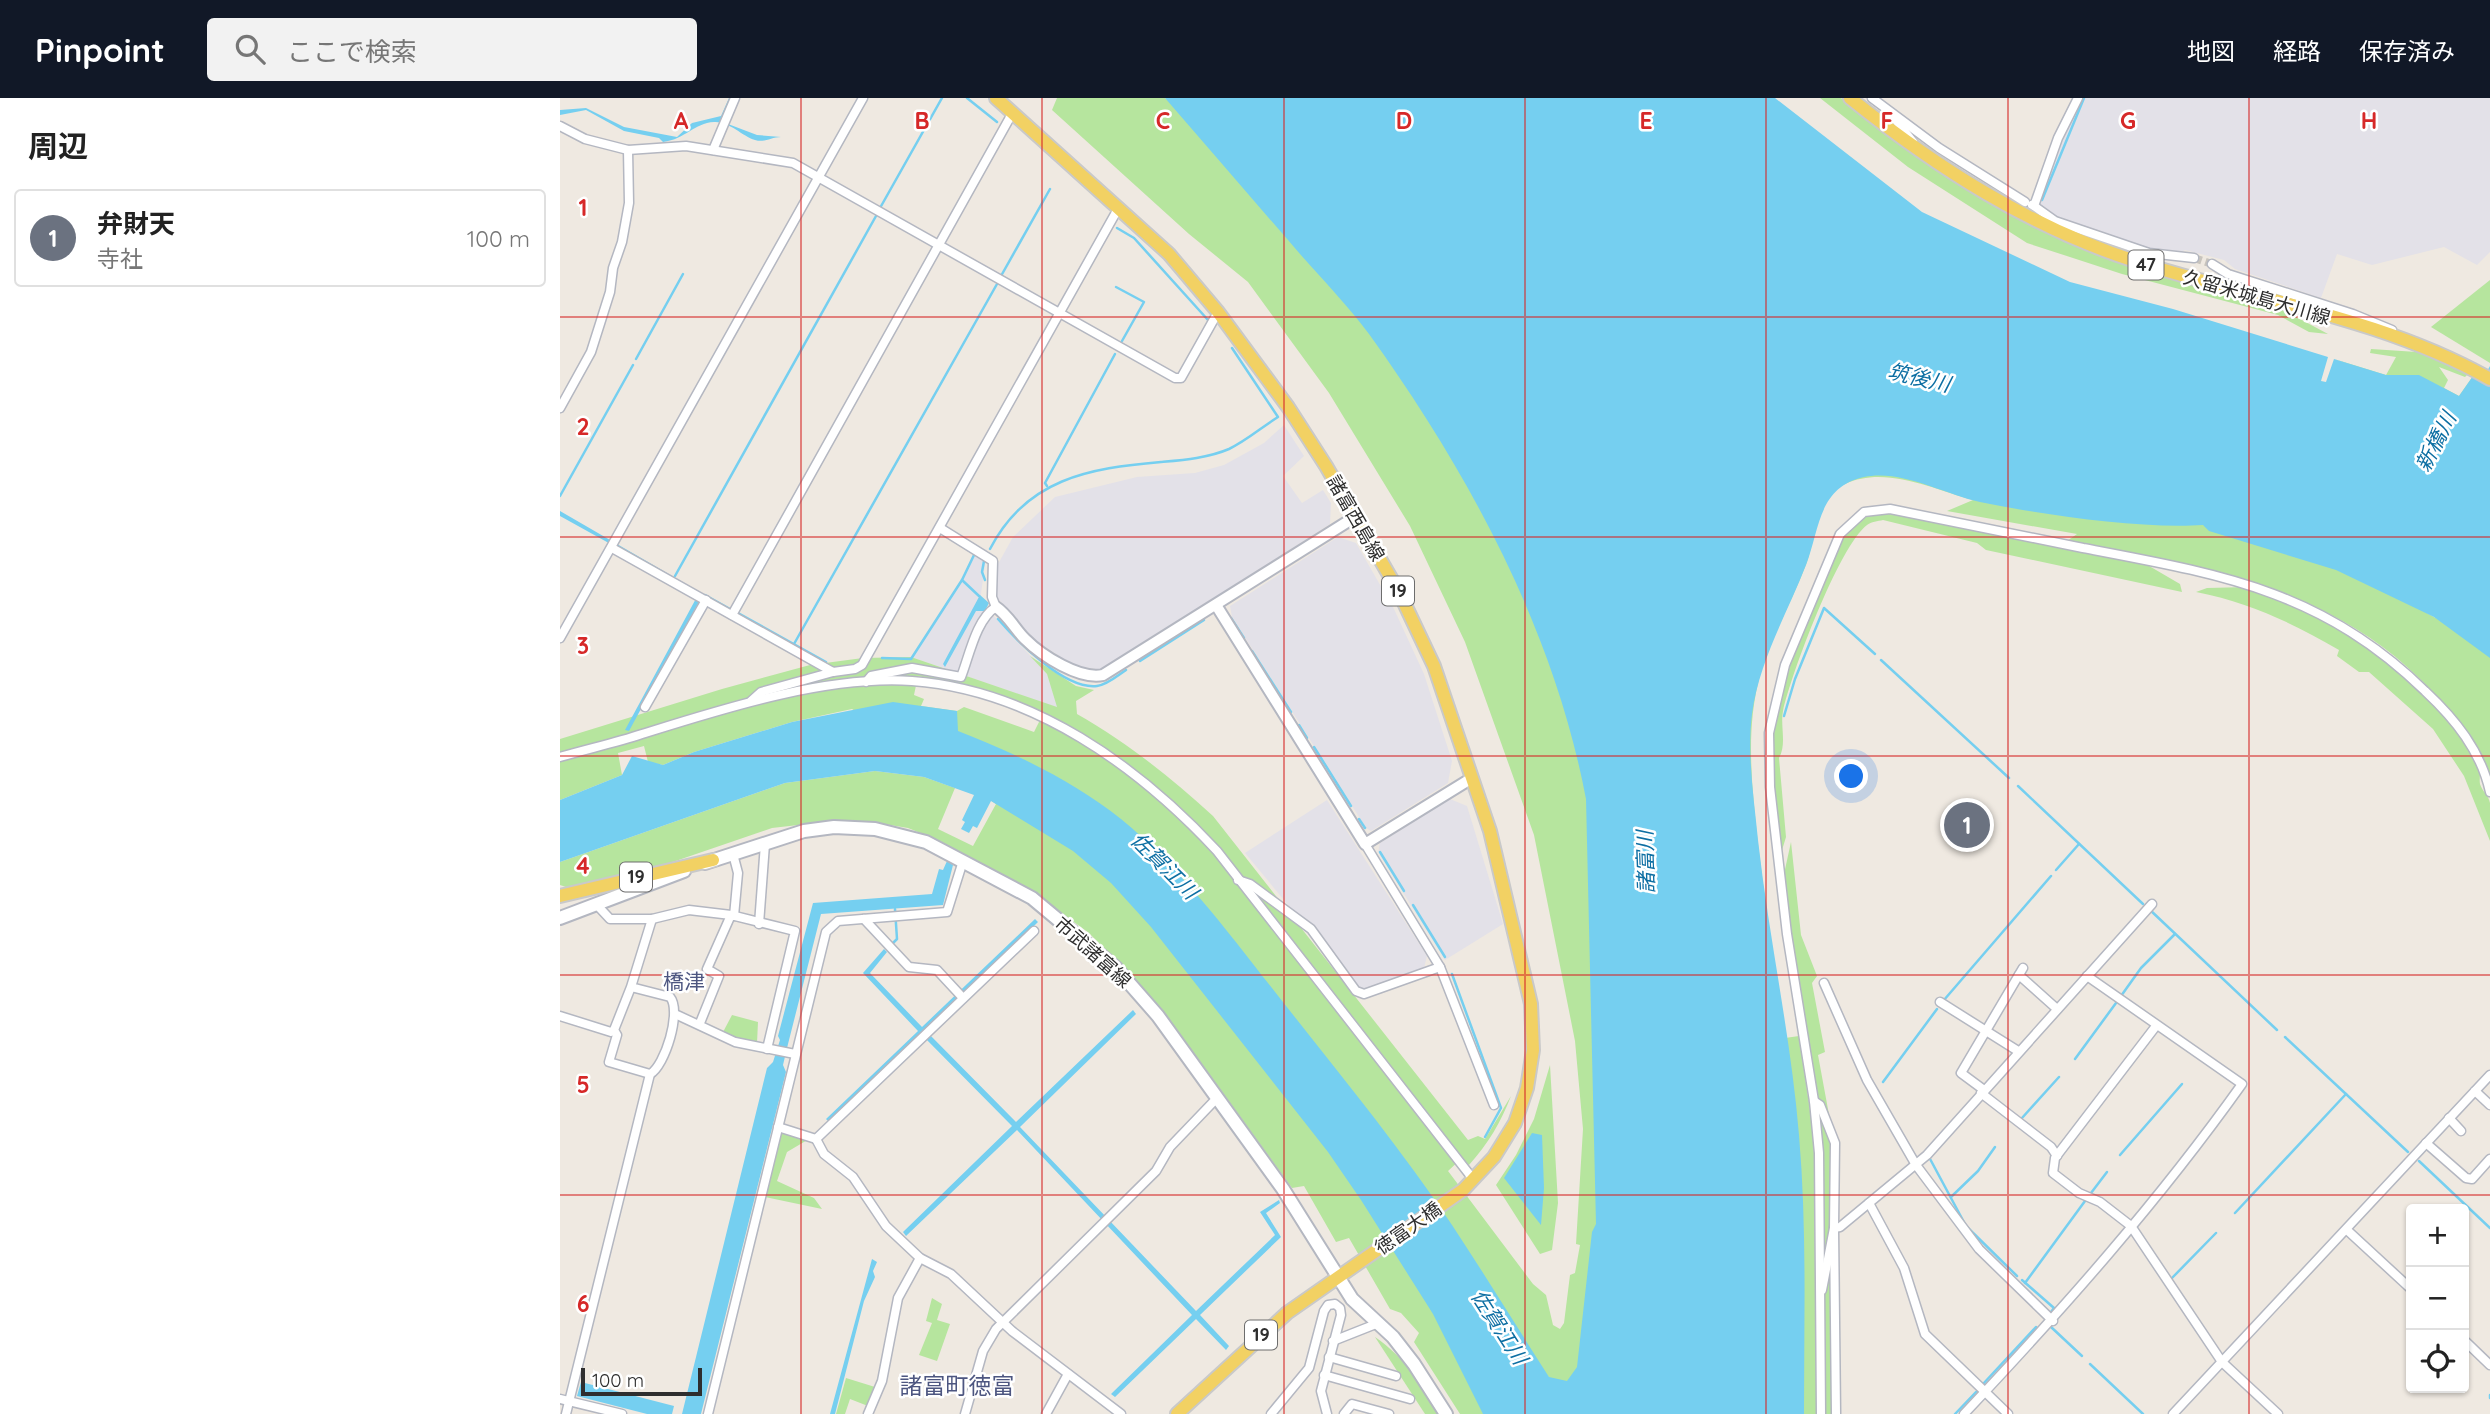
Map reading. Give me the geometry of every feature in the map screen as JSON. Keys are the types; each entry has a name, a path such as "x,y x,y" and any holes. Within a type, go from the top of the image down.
{"main road":[{"name":"諸富西島線","path":"996,98 1168,254 1218,312 1288,407 1399,592 1434,666 1490,831 1523,961 1531,1004 1533,1050 1527,1087 1515,1123 1494,1157 1463,1189"},
{"name":"久留米城島大川線","path":"1850,98 1915,148 1985,194 2057,232 2137,262 2404,341 2472,368 2490,379"},
{"name":"市武諸富線","path":"560,918 713,860 804,831 834,827 875,829 926,842 1032,898 1116,968 1158,1016 1283,1189 1352,1298 1376,1324 1393,1337 1414,1363 1446,1414"},
{"name":"19","path":"560,896 713,860"},
{"name":"徳富大橋","path":"1339,1276 1463,1189"},
{"name":"19","path":"1177,1414 1259,1336 1339,1276"}],"street":[{"path":"713,150 735,98"},
{"path":"561,635 863,98"},
{"path":"1872,98 1982,176 2055,221 2149,253 2194,258"},
{"path":"2030,204 2078,98"},
{"path":"732,615 1013,112"},
{"path":"1893,115 1915,148"},
{"path":"560,126 585,139 628,150 685,146 785,160 1178,379 1218,312"},
{"path":"560,408 591,352 610,292 612,268 626,227 628,150"},
{"path":"1985,194 1994,193 2030,204"},
{"path":"749,703 761,692 833,672 855,669 867,658 1119,207"},
{"path":"2212,264 2228,274 2389,328 2404,341"},
{"path":"1821,1414 1819,1153 1814,1101 1787,934 1770,787 1769,733 1785,665 1832,549 1847,524 1864,512 1890,509 1959,525 2206,571 2258,586 2300,603 2353,631 2439,704 2478,756 2490,792"},
{"path":"940,528 993,561 992,597 996,607 1026,640 1074,672 1095,677 1103,675 1354,517"},
{"path":"613,545 833,672"},
{"path":"645,707 701,598"},
{"path":"1216,605 1440,967 1493,1105"},
{"path":"866,682 870,676 912,668 961,677 980,627 989,611 996,607"},
{"path":"560,757 643,734 667,724 749,703 866,682 912,681 973,693 1039,717 1089,742 1136,774 1170,803 1217,851 1429,1127 1473,1179"},
{"path":"1365,844 1472,778"},
{"path":"759,924 765,844"},
{"path":"700,1023 719,976 707,969 732,916 738,873 733,854"},
{"path":"708,1414 778,1127 792,1054 826,932 833,923 947,912 963,861"},
{"path":"1238,880 1250,884 1311,929 1356,991 1364,994 1440,967"},
{"path":"596,904 610,919 652,919 689,910 732,916 795,931 769,1049"},
{"path":"1834,1228 1840,1227 1916,1165 2152,904"},
{"path":"614,1030 631,987 652,919"},
{"path":"864,919 909,967 937,970 961,996"},
{"path":"816,1139 923,1037 961,996 1034,931"},
{"path":"2057,1009 2021,972 1961,1073 2051,1147 2057,1156"},
{"path":"1964,1414 2053,1321 2191,1155 2242,1084 2088,976"},
{"path":"1824,983 1867,1080 1916,1165 1979,1250 2053,1321"},
{"path":"566,1414 564,1400 650,1074 660,1064 676,1014 670,997 631,987"},
{"path":"1940,1002 2018,1051"},
{"path":"676,1014 700,1023 735,1042 792,1054"},
{"path":"560,1016 611,1032 614,1030"},
{"path":"2156,1026 2057,1156 2053,1173 2079,1193 2100,1202 2131,1226 2222,1362 2278,1414"},
{"path":"614,1030 617,1035 609,1062 650,1074"},
{"path":"2172,1414 2490,1075"},
{"path":"2475,1091 2490,1105"},
{"path":"965,1414 983,1351 1003,1320 1156,1171 1170,1147 1217,1098"},
{"path":"1814,1101 1820,1105 1835,1143 1836,1414"},
{"path":"2449,1118 2461,1131"},
{"path":"778,1127 816,1139 824,1154 853,1177 886,1226 920,1258 951,1274 1012,1331 1121,1414"},
{"path":"2426,1143 2466,1178 2472,1179 2490,1159"},
{"path":"1869,1203 1904,1268 1925,1334 2008,1414"},
{"path":"1820,1296 1825,1283 1834,1228"},
{"path":"2347,1230 2406,1284"},
{"path":"868,1414 882,1381 898,1298 920,1258"},
{"path":"1271,1414 1282,1404 1309,1368 1324,1311 1328,1305 1335,1304 1340,1308 1340,1315 1321,1391 1327,1414"},
{"path":"1333,1341 1376,1324"},
{"path":"2469,1345 2490,1365"},
{"path":"1329,1357 1396,1376"},
{"path":"1046,1414 1068,1374"},
{"path":"1324,1375 1410,1399"},
{"path":"564,1400 622,1414"},
{"path":"1344,1414 1352,1404 1390,1414"}],"shaded area":[{"path":"2080,98 2490,98 2490,252 2477,265 2444,247 2372,265 2337,254 2321,298 2235,269 2224,260 2185,250 2179,254 2147,248 2059,218 2038,204"},
{"path":"1284,425 1304,456 1283,476 1302,503 1323,490 1331,503 1330,524 1103,670 1075,666 1031,638 996,596 998,564 1013,537 1055,497 1137,477 1195,473 1224,465 1264,443"},
{"path":"1338,537 1356,543 1394,609 1424,674 1452,761 1448,783 1371,831 1366,828 1232,617 1230,606"},
{"path":"977,546 987,550 980,601 1047,674 1058,708 911,657 962,578"},
{"path":"1450,799 1467,806 1503,924 1445,960 1378,852 1380,843"},
{"path":"1327,800 1427,956 1424,968 1363,990 1357,988 1245,853"}],"green space":[{"path":"1057,98 1165,98 1245,166 1413,361 1548,636 1594,799 1601,1213 1583,1366 1564,1398 1227,943 852,709 792,722 694,752 663,765 648,762 644,746 618,753 622,775 560,800 560,739 722,689 810,665 863,658 911,657 1057,707 1047,674 1030,656 1076,686 1094,690 1076,701 1077,714 1148,761 1213,816 1468,1140 1478,1136 1485,1139 1511,1096 1503,1115 1476,1157 1469,1165 1462,1158 1448,1171 1533,1284 1546,1295 1553,1325 1560,1329 1564,1323 1570,1275 1575,1273 1580,1245 1576,1244 1583,1129 1575,1041 1534,835 1465,642 1410,526 1329,393 1248,282 1189,234 1052,110","holes":["918,676 977,689 1043,714 1034,732 964,707 957,711 921,706 924,699 914,695"]},
{"path":"1820,98 1841,98 1913,154 1986,201 2057,237 2130,266 2283,310 2328,334 2309,332 2278,315 2122,274 2027,243 1908,167"},
{"path":"2490,280 2490,363 2431,327"},
{"path":"2371,349 2417,352 2469,373 2465,377 2439,367 2448,380 2444,388 2459,396 2473,376 2460,405 2334,359 2386,375 2396,357 2370,353"},
{"path":"1889,467 2197,521 2340,565 2490,648 2490,773 2452,714 2408,668 2361,632 2309,604 2253,583 2194,567 2067,541 2077,534 1947,511 1973,500 1909,481 1876,477 1860,479 1835,490 1818,519 1807,562 1760,675 1751,738 1758,844 1785,1038 1799,1036 1816,1151 1818,1414 1796,1414 1741,717 1812,521 1834,484"},
{"path":"1889,511 2144,563 2180,584 2182,592 1986,550 1977,543 1883,520 1867,525 1843,558 1830,583 1806,641 1783,711 1783,747 1779,758 1786,837 1779,860 1770,750 1773,711 1786,667 1834,548 1848,527 1871,512"},
{"path":"2248,587 2314,614 2348,634 2382,656 2440,708 2462,737 2479,768 2480,784 2490,803 2490,841 2464,776 2433,729 2369,672 2359,672 2337,656 2339,650 2287,622 2235,602 2196,592 2207,588"},
{"path":"875,771 924,777 955,788 938,829 973,846 996,804 990,800 1003,796 1136,890 1334,1151 1509,1414 1460,1414 1414,1342 1419,1333 1401,1313 1390,1309 1349,1238 1336,1242 1304,1186 1292,1188 1162,1009 1089,933 1026,887 938,840 908,828 872,822 833,821 772,828 661,866 572,889 560,885 560,862 785,783"},
{"path":"1791,842 1801,935 1817,976 1812,983 1825,1052 1818,1055 1832,1131 1817,1096 1803,1019 1784,874"},
{"path":"732,1015 758,1022 757,1043 722,1034"},
{"path":"1550,1065 1558,1203 1552,1250 1540,1254 1496,1185 1516,1155 1534,1119"},
{"path":"1818,1107 1832,1147 1831,1237 1822,1283 1823,1146"},
{"path":"780,1133 809,1139 787,1152 777,1181 814,1198 822,1209 765,1197"},
{"path":"1833,1251 1834,1414 1826,1414 1824,1300"},
{"path":"932,1298 942,1304 937,1320 950,1324 937,1361 919,1355 932,1323 926,1321"},
{"path":"1375,1337 1404,1362 1441,1414 1425,1414"},
{"path":"846,1378 875,1387 868,1406 850,1399 845,1414 836,1414"}],"water":[{"path":"729,98 732,98 728,124 757,135 781,137 755,140 725,124 714,122 701,125 678,138 663,142 659,138 624,131 586,110 560,115 560,110 586,108 624,127 677,137 692,123 721,116"},
{"path":"1165,98 1775,98 1922,212 2070,282 2173,309 2328,357 2321,381 2326,382 2334,359 2386,375 2419,375 2459,396 2473,376 2482,380 2490,366 2490,658 2434,617 2336,570 2209,531 2203,525 2121,523 2033,512 1980,502 1893,476 1878,475 1849,482 1829,500 1818,524 1806,565 1761,675 1752,714 1750,745 1758,840 1791,1061 1802,1170 1804,1414 1483,1414 1433,1314 1361,1200 1328,1152 1151,927 1111,883 1073,851 991,801 977,828 973,826 969,833 961,829 965,822 962,820 974,795 924,777 875,771 785,783 560,862 560,800 622,775 632,756 663,765 694,752 792,722 893,702 957,711 958,731 1022,758 1083,792 1121,819 1165,859 1242,950 1411,1167 1452,1225 1549,1377 1567,1381 1577,1367 1592,1232 1596,1224 1586,799 1572,736 1553,675 1530,614 1503,555 1441,442 1406,387 1353,313"},
{"path":"560,511 705,595 629,731 625,730 699,593 560,516"},
{"path":"980,595 989,603 985,611 976,611 945,667 943,664"},
{"path":"947,861 953,865 943,905 821,914 783,1065 786,1072 701,1414 682,1414 767,1068 773,1062 780,1040 778,1036 813,903 932,894 939,869 943,870"},
{"path":"1035,919 1038,922 926,1031 1016,1122 1133,1010 1136,1014 1020,1127 1196,1311 1275,1235 1260,1212 1279,1200 1280,1203 1266,1213 1281,1237 1200,1315 1229,1346 1226,1350 1196,1319 1115,1397 1111,1394 1192,1315 1017,1130 906,1236 903,1232 1012,1126 922,1035 830,1123 826,1119 918,1031 863,973 884,949 887,952 870,973 922,1027"},
{"path":"1532,1133 1542,1135 1544,1188 1541,1225 1504,1178"},
{"path":"872,1259 877,1262 873,1271 875,1277 864,1301 835,1414 830,1414"},
{"path":"581,1382 674,1406 672,1414 647,1414 577,1396"}],"waterway":[{"path":"880,208 942,98"},
{"path":"967,98 997,122"},
{"path":"2042,200 2084,98"},
{"path":"1001,276 1050,189"},
{"path":"675,576 876,216"},
{"path":"1117,228 1134,238 1208,320"},
{"path":"636,359 683,274"},
{"path":"794,644 997,284"},
{"path":"1116,287 1144,302 1122,341"},
{"path":"990,549 1005,525 1022,507 1041,492 1062,482 1109,468 1195,458 1221,452 1242,442 1278,417 1232,348"},
{"path":"1047,486 1045,483 1115,354"},
{"path":"560,496 633,365"},
{"path":"975,553 962,580 979,596"},
{"path":"984,561 982,572 985,580"},
{"path":"882,658 911,659 962,580"},
{"path":"705,595 730,609"},
{"path":"1784,716 1795,679 1824,608 1875,654"},
{"path":"738,613 826,662"},
{"path":"1231,618 1244,638"},
{"path":"998,619 1043,662 1071,680 1097,686 1126,670"},
{"path":"1140,661 1204,620"},
{"path":"1252,651 1291,712"},
{"path":"1881,660 2009,778"},
{"path":"1299,725 1307,738"},
{"path":"1314,747 1351,806"},
{"path":"2018,786 2143,904"},
{"path":"1359,819 1365,828"},
{"path":"2056,870 2079,844"},
{"path":"1380,852 1404,891"},
{"path":"1944,1000 2051,876"},
{"path":"1413,905 1445,957"},
{"path":"891,945 897,939 895,909"},
{"path":"2149,909 2277,1030"},
{"path":"2121,996 2141,968 2175,934"},
{"path":"1452,974 1501,1108 1485,1137"},
{"path":"2075,1059 2116,1003"},
{"path":"1883,1082 1937,1009"},
{"path":"2285,1037 2408,1152"},
{"path":"2022,1118 2059,1077"},
{"path":"2120,1155 2182,1084"},
{"path":"2235,1213 2346,1094"},
{"path":"1951,1197 1978,1171 1995,1147"},
{"path":"1929,1157 1966,1226 2017,1276"},
{"path":"2419,1161 2490,1228"},
{"path":"2091,1193 2107,1172"},
{"path":"2025,1283 2085,1201"},
{"path":"2172,1278 2216,1233"},
{"path":"2022,1280 2054,1308 2051,1312"},
{"path":"1983,1384 2036,1327"},
{"path":"2051,1327 2082,1356"},
{"path":"2090,1364 2143,1414"},
{"path":"1955,1414 1976,1392"}],"tunnel":[{"path":"2194,258 2212,264"}],"place":[{"name":"弁財天","path":"1967,825"}],"district":[{"name":"橋津","path":"684,982"},
{"name":"諸富町徳富","path":"957,1386"}],"water label":[{"name":"筑後川","path":"1919,378"},
{"name":"新橋川","path":"2436,442"},
{"name":"諸富川","path":"1646,862"},
{"name":"佐賀江川","path":"1164,866"},
{"name":"佐賀江川","path":"1499,1327"}]}
